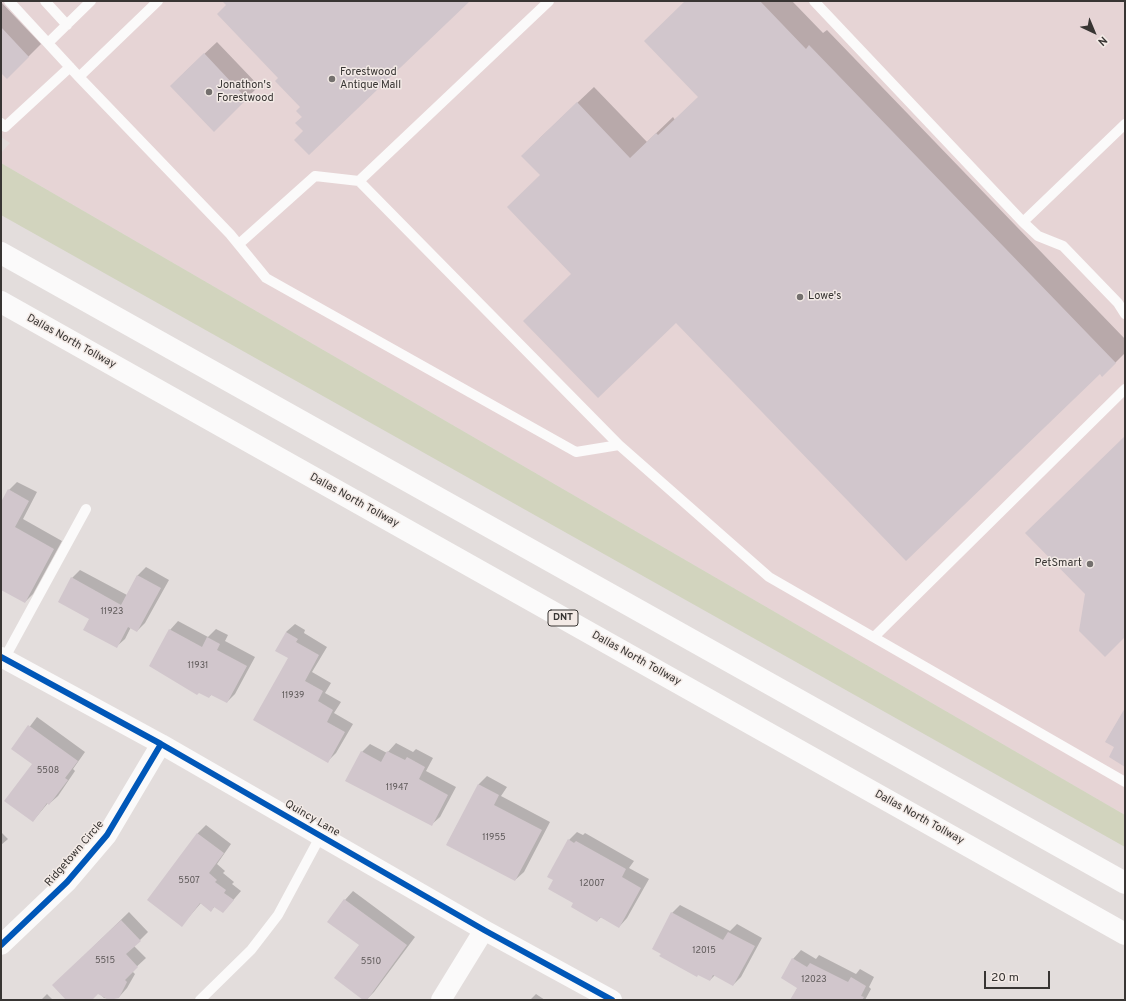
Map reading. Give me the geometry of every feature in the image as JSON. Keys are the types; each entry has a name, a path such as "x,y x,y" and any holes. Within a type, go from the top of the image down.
{"highway":[{"path":"1,253 1125,883"},
{"name":"Dallas North Tollway","path":"1,302 1125,934"}],"street":[{"name":"Quincy Lane","path":"3,658 160,744 322,835 484,930 612,1000"},
{"name":"Ridgetown Circle","path":"1,945 67,882 107,835 160,744"},
{"path":"441,1000 484,930"}],"lane":[{"path":"9,1 79,77 239,244 266,278 576,452 619,445"},
{"path":"45,1 67,25"},
{"path":"48,44 91,1"},
{"path":"79,77 158,1"},
{"path":"359,181 549,1"},
{"path":"815,2 1024,222 1038,236 1063,246 1118,303 1125,314"},
{"path":"1,123 6,127 70,67"},
{"path":"1024,222 1125,124"},
{"path":"239,244 315,176 359,181 619,445 769,577 1125,782"},
{"path":"874,637 1125,389"},
{"path":"3,658 86,509"},
{"path":"200,1000 252,950 278,915 322,835"}],"shaded area":[{"path":"1,1 1125,1 1125,815 1,163 1,153 10,143 1,137"}],"green space":[{"path":"1,163 1125,815 1125,847 1,215"}],"building":[{"name":"Forestwood Antique Mall","path":"222,1 470,1 309,155 294,140 303,131 295,123 302,117 296,111 300,107 275,81 278,78 217,14 226,5"},
{"name":"Lowe's","path":"685,1 760,1 806,49 809,45 1116,363 1102,377 1100,374 906,561 676,323 598,398 523,321 571,274 507,207 540,175 521,156 577,102 630,158 656,133 658,135 698,97 644,41"},
{"path":"1,27 29,57 7,79 1,73"},
{"name":"Jonathon's Forestwood","path":"204,53 247,99 214,132 170,86"},
{"name":"PetSmart","path":"1125,436 1125,637 1105,657 1079,631 1085,594 1025,533"},
{"path":"8,489 29,501 15,527 54,549 25,603 1,590 1,502"},
{"path":"137,575 161,588 137,632 128,627 117,648 83,630 89,619 58,602 71,577 121,605"},
{"path":"169,629 202,647 207,637 220,644 217,650 247,666 227,703 211,695 209,698 199,693 197,695 149,666"},
{"path":"286,632 298,639 296,642 319,655 305,681 323,691 318,701 333,710 327,722 345,732 328,763 253,720 288,658 275,651"},
{"path":"1125,708 1125,767 1109,757 1114,747 1105,742"},
{"path":"28,725 78,761 65,778 68,780 49,805 47,803 33,822 4,801 32,764 11,749"},
{"path":"361,751 381,762 387,751 405,760 407,757 425,767 419,779 448,795 432,826 345,781"},
{"path":"478,784 499,795 494,805 542,830 515,881 446,845"},
{"path":"197,833 224,853 209,873 217,880 215,882 226,890 224,893 234,900 223,913 214,907 211,912 200,903 182,927 147,900"},
{"path":"568,839 574,843 576,841 626,869 622,877 641,888 619,928 600,917 597,922 571,907 573,903 548,889 553,880 547,877"},
{"path":"344,899 407,945 367,1000 363,1000 334,978 359,945 327,922"},
{"path":"671,912 723,940 728,932 755,946 733,986 713,975 710,981 698,975 697,977 659,956 661,954 652,949"},
{"path":"121,920 141,941 126,954 138,967 125,980 127,982 119,998 109,1000 98,994 92,1000 66,1000 52,985"},
{"path":"792,958 807,967 810,963 848,982 851,977 866,986 861,996 864,997 862,1000 790,1000 797,988 781,978"}],"cycle path":[{"path":"1,657 161,744 484,930 612,1000"},
{"path":"1,945 67,882 107,835 161,744"}],"place":[{"name":"Forestwood Antique Mall","path":"332,79"},
{"name":"Jonathon's Forestwood","path":"209,92"},
{"name":"Lowe's","path":"800,297"},
{"name":"PetSmart","path":"1090,564"}]}
